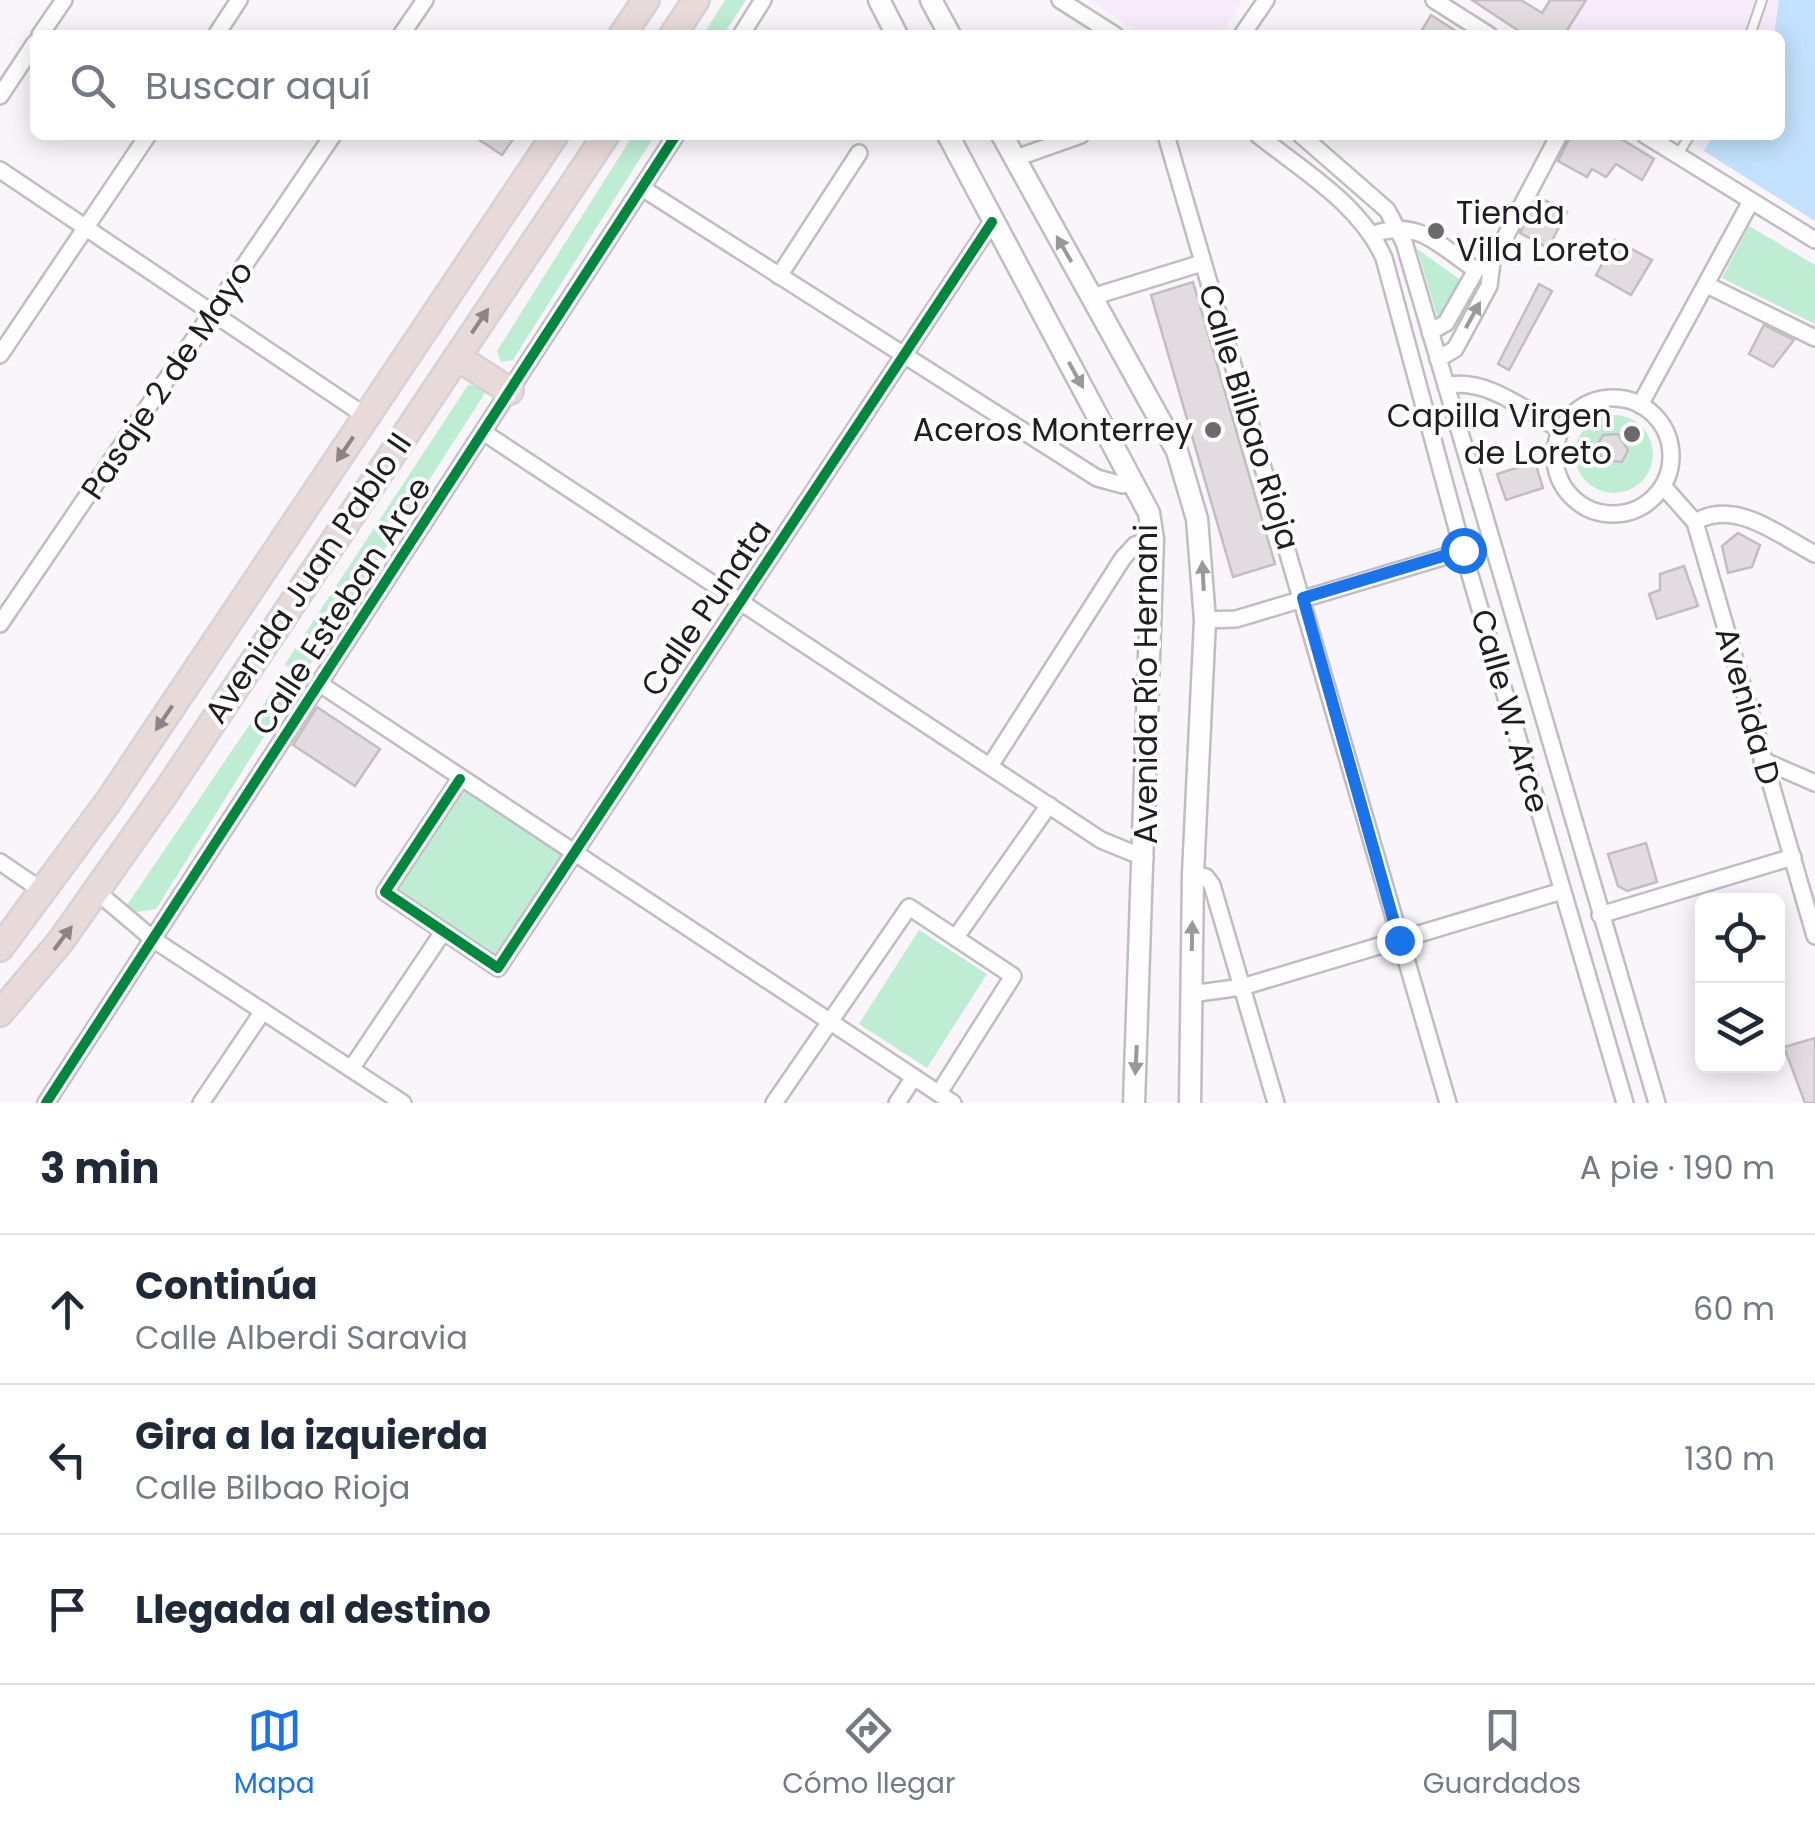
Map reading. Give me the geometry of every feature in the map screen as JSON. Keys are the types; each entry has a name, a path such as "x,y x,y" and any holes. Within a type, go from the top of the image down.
{"highway":[{"path":"625,30 646,0"},
{"path":"676,30 696,0"},
{"name":"Avenida Juan Pablo II","path":"0,948 44,892 553,140"},
{"name":"Avenida Juan Pablo II","path":"0,1013 96,891 603,140"},
{"path":"456,356 510,390"}],"street":[{"path":"43,30 64,0"},
{"path":"219,30 239,0"},
{"path":"404,30 425,0"},
{"path":"743,30 763,0"},
{"path":"879,0 894,30"},
{"path":"931,0 947,30"},
{"path":"1060,0 1108,30"},
{"path":"1245,30 1266,0"},
{"path":"1434,0 1481,30"},
{"path":"0,96 30,51"},
{"path":"0,355 145,140"},
{"name":"Pasaje 2 de Mayo","path":"0,624 330,140"},
{"name":"Calle Esteban Arce","path":"46,1103 673,140"},
{"name":"Avenida Río Hernani","path":"951,140 1149,513 1153,539 1145,858 1132,1101"},
{"name":"Avenida Río Hernani","path":"1004,140 1188,478 1202,556 1205,620 1193,874 1190,1103"},
{"path":"1013,158 1066,140"},
{"name":"Calle Bilbao Rioja","path":"1167,140 1448,1103"},
{"name":"Calle W. Arce","path":"1264,140 1356,214 1374,234 1384,258 1463,550 1626,1103"},
{"name":"Calle W. Arce","path":"1307,140 1370,193 1396,226 1657,1103"},
{"path":"1430,332 1446,323 1484,266 1555,140"},
{"path":"1653,140 1815,240"},
{"path":"779,276 859,153"},
{"path":"0,170 366,417"},
{"path":"642,188 1097,478 1112,484 1134,481"},
{"path":"1640,406 1750,203"},
{"name":"Calle Punata","path":"443,932 498,968 992,222"},
{"path":"1374,234 1396,226 1414,230 1484,266 1489,286 1455,349 1438,359"},
{"path":"1092,297 1202,263"},
{"path":"1706,284 1815,338"},
{"path":"1446,386 1460,382 1483,387 1561,430"},
{"path":"1621,399 1640,406 1658,420 1668,441 1670,464 1662,486 1645,504 1622,514 1585,508 1566,490 1556,468 1561,430 1591,402 1621,399"},
{"path":"483,432 1117,849 1145,858"},
{"name":"Avenida D","path":"1662,486 1695,522 1815,936"},
{"path":"1695,522 1710,513 1738,514 1815,554"},
{"path":"990,766 1124,558 1135,545 1153,539"},
{"path":"1205,620 1236,619 1463,550"},
{"path":"320,684 828,1024 953,1103"},
{"path":"1762,760 1815,783"},
{"path":"350,1069 443,932 385,892 460,779"},
{"path":"956,937 1050,805"},
{"path":"1600,915 1793,858"},
{"path":"0,862 44,892"},
{"path":"1193,874 1206,877 1212,884 1276,1103"},
{"path":"96,891 154,940 402,1103"},
{"path":"1190,994 1242,986 1562,891"},
{"path":"774,1103 909,907 1013,976 939,1093"},
{"path":"201,1103 263,1011"},
{"path":"897,1103 914,1077"}],"lane":[{"path":"1752,30 1762,0"},
{"path":"1677,156 1687,140"}],"shaded area":[{"path":"1089,0 1243,0 1223,30 1135,30"},
{"path":"1550,0 1815,0 1815,221 1686,140 1785,140 1785,30 1531,30"}],"green space":[{"path":"725,0 746,0 726,30 706,30"},
{"path":"630,140 652,140 513,360 501,362 497,351"},
{"path":"1749,226 1815,265 1815,324 1722,278"},
{"path":"1417,249 1462,281 1439,322"},
{"path":"479,384 485,393 303,676 293,673 285,664 468,385"},
{"path":"1614,415 1642,426 1653,454 1642,482 1614,493 1586,482 1575,454 1586,426"},
{"path":"280,680 288,684 290,695 156,909 130,913 125,908"},
{"path":"463,789 567,857 500,960 396,891"},
{"path":"919,930 987,974 927,1068 859,1024"}],"water":[{"path":"1779,0 1815,0 1815,221 1704,151 1710,140 1785,140 1785,30 1775,30"}],"building":[{"path":"1472,0 1521,0 1542,13 1550,0 1586,0 1567,30 1517,30"},
{"path":"1431,15 1454,30 1422,30"},
{"path":"480,140 512,140 502,155"},
{"path":"1568,140 1623,140 1654,159 1642,180 1616,164 1606,177 1592,169 1587,177 1558,161"},
{"path":"1539,197 1567,212 1548,248 1520,233"},
{"path":"1615,240 1652,260 1631,295 1596,275"},
{"name":"Aceros Monterrey","path":"1193,282 1275,564 1233,577 1151,295"},
{"path":"1539,284 1552,291 1509,370 1498,364"},
{"path":"1764,325 1794,340 1773,367 1749,354"},
{"path":"1618,434 1628,450 1622,462 1603,460 1596,447 1603,435"},
{"path":"1535,462 1543,488 1506,500 1497,474"},
{"path":"1738,533 1760,545 1752,567 1728,573 1722,546"},
{"path":"1684,566 1698,606 1657,619 1649,594 1660,590 1660,574"},
{"path":"317,707 380,749 355,786 293,745"},
{"path":"1646,843 1657,882 1627,891 1618,886 1608,854"},
{"path":"1815,1038 1815,1103 1805,1103 1785,1047"}],"cycle path":[{"path":"46,1103 673,140"},
{"path":"460,779 385,892 498,968 992,222"}],"place":[{"name":"Tienda Villa Loreto","path":"1436,231"},
{"name":"Aceros Monterrey","path":"1213,430"},
{"name":"Capilla Virgen de Loreto","path":"1632,434"}],"route":[{"path":"1399,940 1303,598 1463,550"}]}
